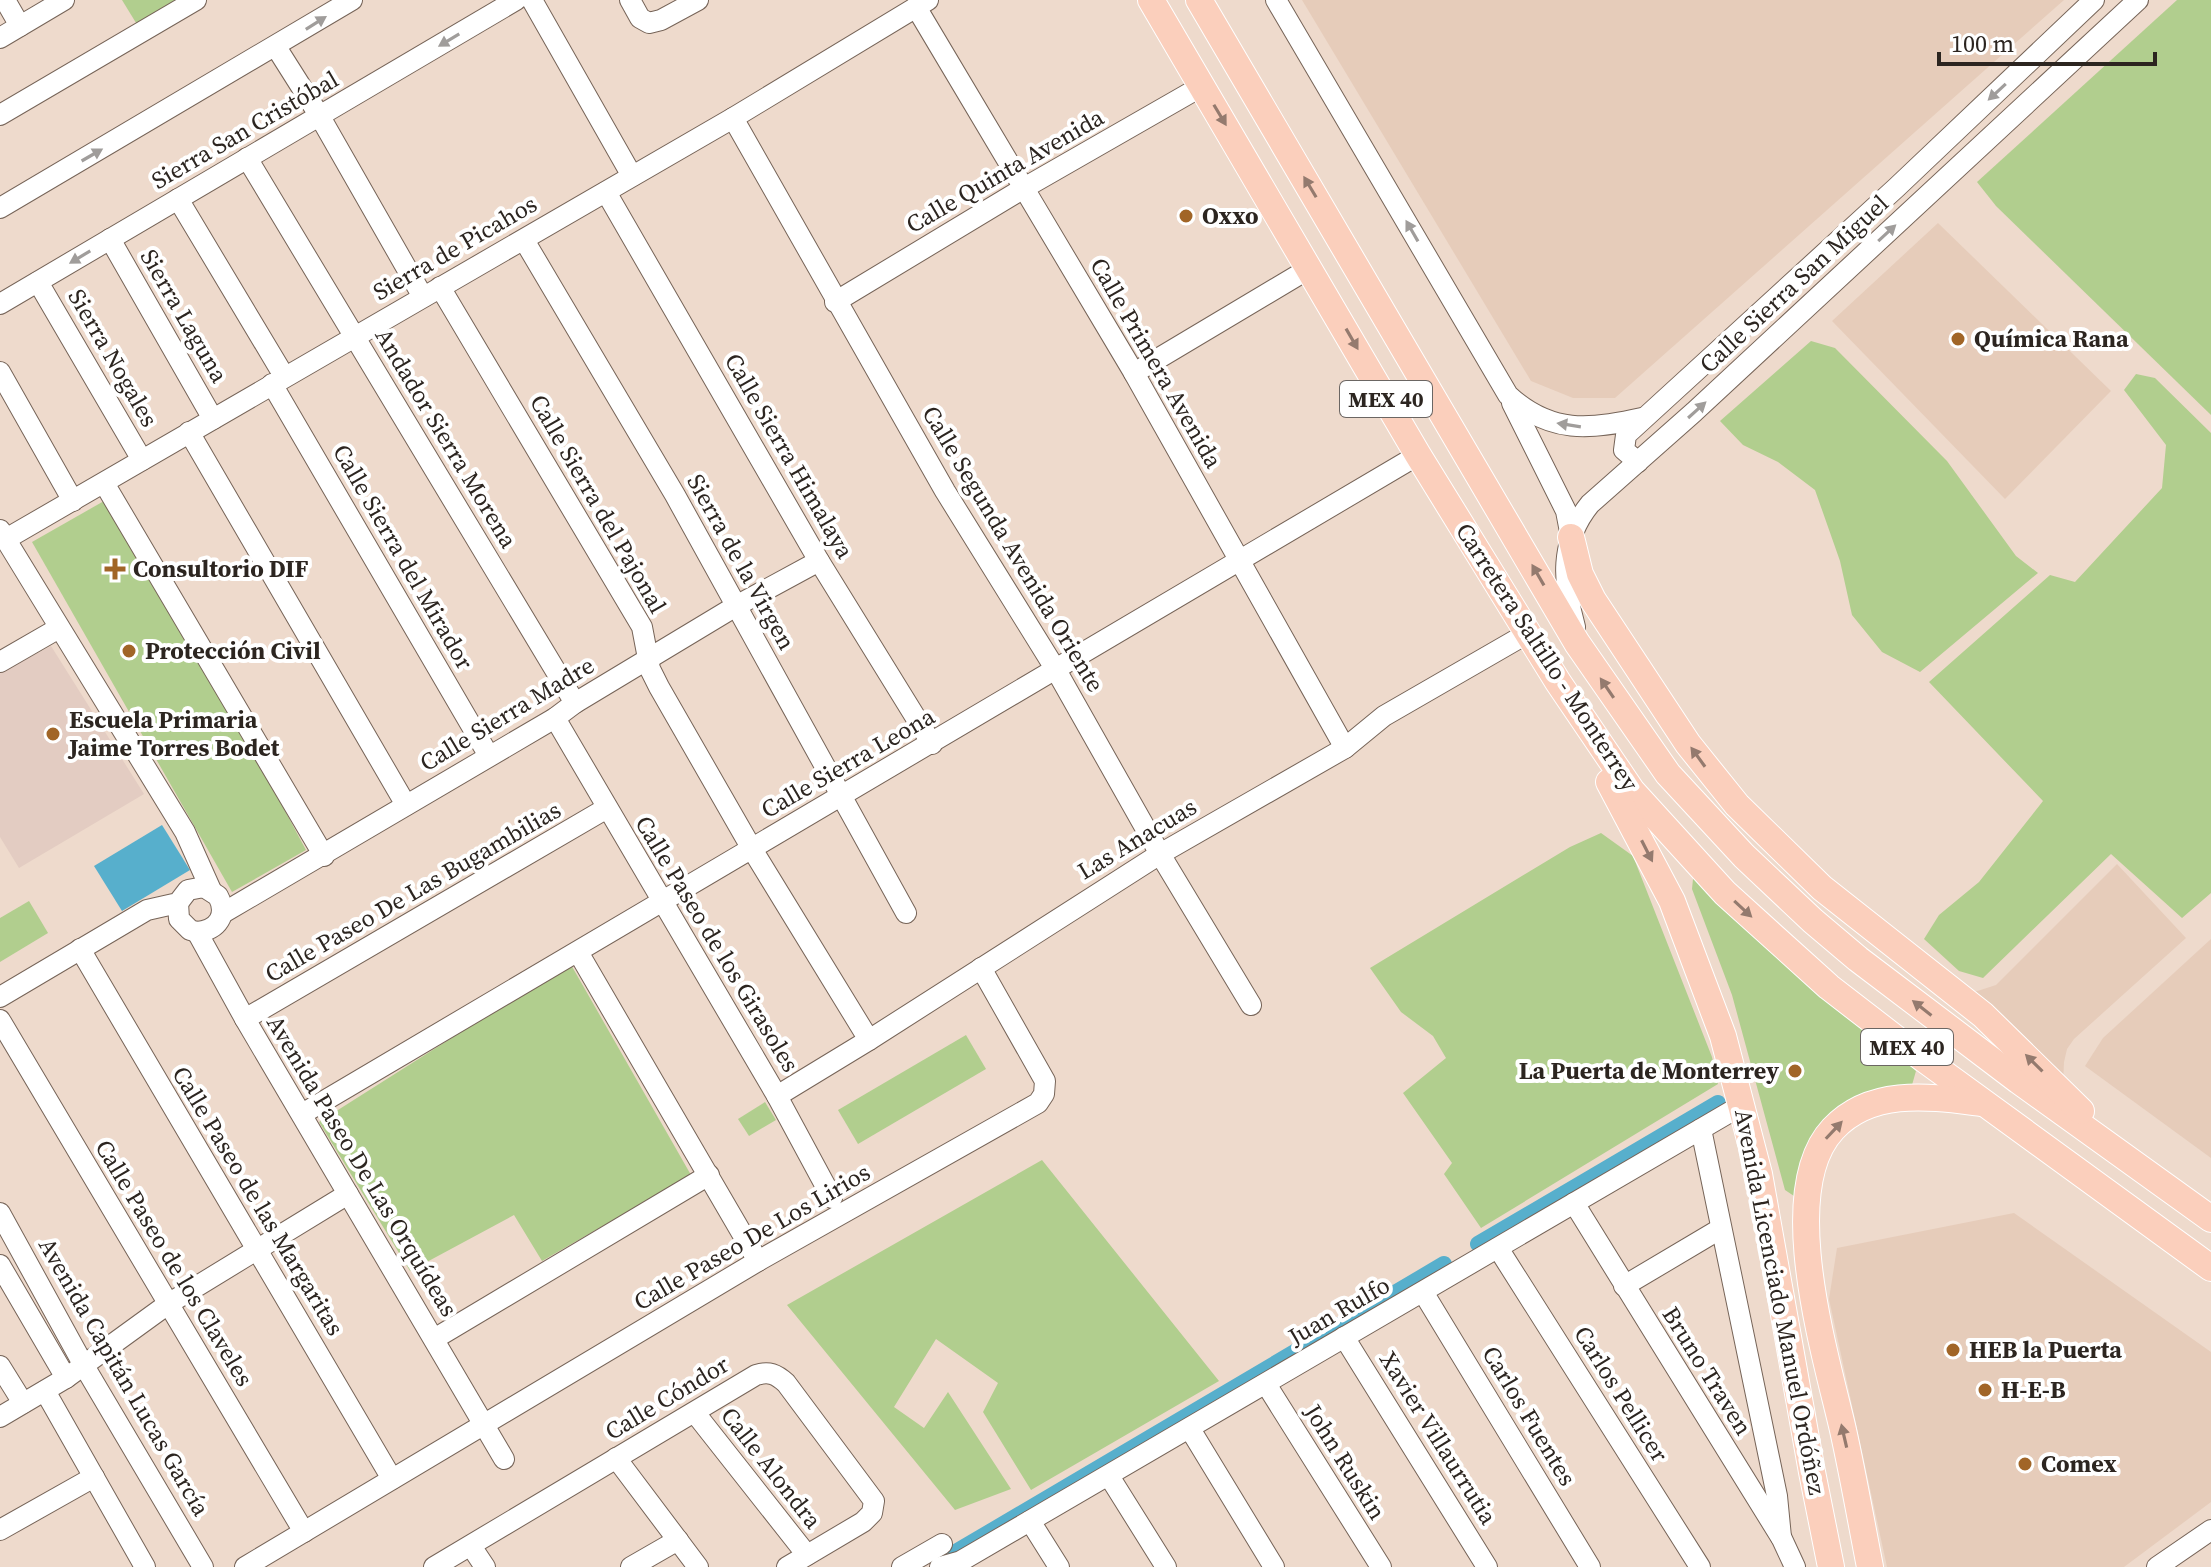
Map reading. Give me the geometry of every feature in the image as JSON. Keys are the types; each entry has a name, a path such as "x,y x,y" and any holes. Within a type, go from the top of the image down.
{"main road":[{"name":"Carretera Saltillo - Monterrey","path":"1151,0 1418,455 1589,730 1632,791 1725,893 1873,1021 2211,1268"},
{"name":"Carretera Saltillo - Monterrey","path":"1199,0 1577,643 1668,774 1744,856 1824,930 1994,1062 2205,1212"},
{"path":"1571,537 1586,587 1688,744 1737,805 1822,888"},
{"name":"Avenida Licenciado Manuel Ordóñez","path":"1589,730 1605,773 1653,862 1683,929 1723,1036 1759,1174 1831,1567"},
{"path":"1668,774 1728,813 1983,1015 2034,1062 2128,1159"},
{"name":"Avenida Licenciado Manuel Ordóñez","path":"1870,1567 1857,1492 1812,1294 1806,1226 1810,1180 1826,1138 1834,1127 1861,1108 1910,1097 1987,1104"},
{"path":"2011,1122 2055,1141 2103,1171 2211,1248"},
{"path":"1759,1174 1777,1195 1791,1200 1802,1196 1810,1180"},
{"path":"1812,1472 1839,1489 1857,1492"},
{"path":"1825,1529 1861,1519"}],"street":[{"path":"5,0 20,26"},
{"path":"0,38 64,0"},
{"path":"0,115 196,0"},
{"path":"0,208 352,0"},
{"name":"Sierra San Cristóbal","path":"0,304 516,0"},
{"path":"532,0 632,176"},
{"path":"630,0 640,18 649,23 698,0"},
{"path":"1276,0 1508,395 1566,511 1571,537"},
{"name":"Calle Sierra San Miguel","path":"1638,462 1624,450 1626,435 1897,187 2094,0"},
{"name":"Calle Sierra San Miguel","path":"1577,643 1565,583 1566,552 1578,521 1590,504 2138,0"},
{"name":"Sierra de Picahos","path":"3,534 73,501 354,335 733,118 922,4"},
{"name":"Calle Primera Avenida","path":"922,4 1345,748"},
{"name":"Calle Sierra del Pajonal","path":"276,47 642,627 659,687 752,849 869,1040"},
{"name":"Calle Quinta Avenida","path":"835,302 1202,86"},
{"name":"Calle Segunda Avenida Oriente","path":"733,118 945,491 1056,670 1160,854 1251,1005"},
{"name":"Andador Sierra Morena","path":"247,158 575,703"},
{"name":"Calle Sierra Himalaya","path":"606,192 819,561 932,744"},
{"name":"Calle Sierra del Mirador","path":"178,199 489,756"},
{"name":"Sierra Laguna","path":"110,239 213,419"},
{"name":"Sierra de la Virgen","path":"524,240 675,495 906,913"},
{"path":"1134,373 1310,268"},
{"name":"Sierra Nogales","path":"38,282 142,460"},
{"path":"0,372 73,501"},
{"path":"1508,395 1524,410 1547,422 1565,425 1588,428 1646,417"},
{"name":"Sierra Nogales","path":"189,432 406,805"},
{"name":"Calle Sierra Leona","path":"302,1114 1418,455"},
{"path":"104,483 324,856"},
{"path":"3,534 185,832 211,890 222,904 223,913"},
{"name":"Calle Sierra Madre","path":"197,932 209,931 218,924 223,913 555,718 736,606 819,561"},
{"path":"0,662 59,628"},
{"name":"Las Anacuas","path":"777,1096 1160,854 1345,748 1384,716 1528,633"},
{"name":"Calle Paseo de los Girasoles","path":"555,718 777,1096 832,1198"},
{"name":"Calle Paseo De Las Bugambilias","path":"245,1019 607,808"},
{"path":"0,997 147,910 178,903 188,890 204,887 211,890"},
{"path":"178,903 179,919 190,930 197,932"},
{"name":"Avenida Paseo De Las Orquídeas","path":"197,932 504,1459"},
{"name":"Calle Paseo de las Margaritas","path":"80,949 392,1479"},
{"path":"578,952 758,1261"},
{"name":"Calle Paseo De Los Lirios","path":"485,1425 758,1261 1031,1108 1044,1094 1045,1081 981,968"},
{"name":"Calle Paseo de los Claveles","path":"0,1020 304,1532"},
{"name":"Juan Rulfo","path":"950,1565 1190,1429 1742,1105"},
{"path":"1701,1129 1777,1496 1782,1539"},
{"path":"434,1339 709,1175"},
{"path":"0,1417 66,1378 168,1304 348,1194"},
{"name":"Bruno Traven","path":"1574,1203 1782,1539 1795,1567"},
{"name":"Avenida Capitán Lucas García","path":"0,1213 83,1364 203,1567"},
{"path":"1624,1286 1720,1229"},
{"name":"Carlos Pellicer","path":"1498,1248 1700,1567"},
{"path":"0,1265 66,1378"},
{"name":"Carlos Fuentes","path":"1423,1292 1590,1567"},
{"name":"Xavier Villaurrutia","path":"1344,1337 1487,1567"},
{"path":"0,1366 23,1403"},
{"name":"Calle Cóndor","path":"434,1567 756,1375 766,1372 777,1375 786,1383 874,1501 872,1513 863,1522 787,1567"},
{"name":"John Ruskin","path":"1266,1384 1381,1567"},
{"path":"45,1391 140,1565"},
{"name":"Calle Alondra","path":"695,1413 807,1555"},
{"path":"245,1567 485,1425"},
{"path":"1190,1429 1274,1567"},
{"path":"616,1458 698,1567"},
{"path":"1109,1476 1166,1567"},
{"path":"0,1530 94,1477"},
{"path":"1030,1521 1059,1567"},
{"path":"2157,1567 2211,1530"},
{"path":"631,1567 678,1540"},
{"path":"902,1567 942,1544"},
{"path":"471,1546 485,1567"}],"shaded area":[{"path":"1302,0 2064,0 1615,398 1573,398 1531,381"},
{"path":"1938,223 2111,391 2005,499 1832,321"},
{"name":"Escuela Primaria Jaime Torres Bodet","path":"51,646 144,794 19,868 0,837 0,673"},
{"path":"2117,864 2186,938 2074,1039 2067,1049 2063,1084 1965,995 1996,985"},
{"path":"2211,939 2211,1158 2085,1066 2103,1038"},
{"name":"HEB la Puerta","path":"2014,1213 2211,1352 2211,1502 2124,1567 1887,1567 1829,1299 1837,1248"}],"green space":[{"path":"122,0 194,0 141,31"},
{"path":"2177,0 2211,0 2211,415 1996,206 1977,182"},
{"path":"1811,341 1835,348 1947,461 2016,556 2038,573 1920,672 1882,652 1852,615 1840,561 1815,490 1778,462 1743,445 1720,421"},
{"path":"2136,374 2155,378 2211,433 2211,893 2182,918 2111,854 1983,978 1959,971 1924,939 1939,915 1979,882 2043,801 1929,682 2050,575 2075,582 2162,488 2166,445 2124,390"},
{"path":"104,501 216,682 306,850 232,892 32,542"},
{"path":"1601,833 1633,856 1712,1057 1718,1084 1481,1228 1444,1174 1452,1163 1403,1093 1446,1058 1433,1036 1401,1012 1370,968 1570,847"},
{"path":"1693,879 1704,881 1916,1071 1912,1085 1853,1107 1803,1191 1794,1196 1785,1190 1732,995 1692,889"},
{"path":"29,901 48,933 0,962 0,918"},
{"path":"570,963 691,1175 542,1261 514,1215 410,1271 319,1122"},
{"path":"966,1035 986,1069 858,1144 838,1110"},
{"path":"765,1102 776,1120 749,1136 738,1119"},
{"path":"1042,1160 1219,1381 1031,1490 983,1412 998,1383 936,1339 894,1407 924,1428 948,1392 1011,1489 955,1510 787,1305"}],"water":[{"path":"162,825 190,870 122,911 94,866"}],"waterway":[{"path":"1478,1244 1718,1103"},
{"path":"938,1556 949,1556 1444,1264"}],"place":[{"name":"Oxxo","path":"1186,216"},
{"name":"Química Rana","path":"1958,339"},
{"name":"Consultorio DIF","path":"115,569"},
{"name":"Protección Civil","path":"129,651"},
{"name":"Escuela Primaria Jaime Torres Bodet","path":"53,734"},
{"name":"La Puerta de Monterrey","path":"1795,1071"},
{"name":"HEB la Puerta","path":"1953,1350"},
{"name":"H-E-B","path":"1985,1390"},
{"name":"Comex","path":"2025,1464"}]}
